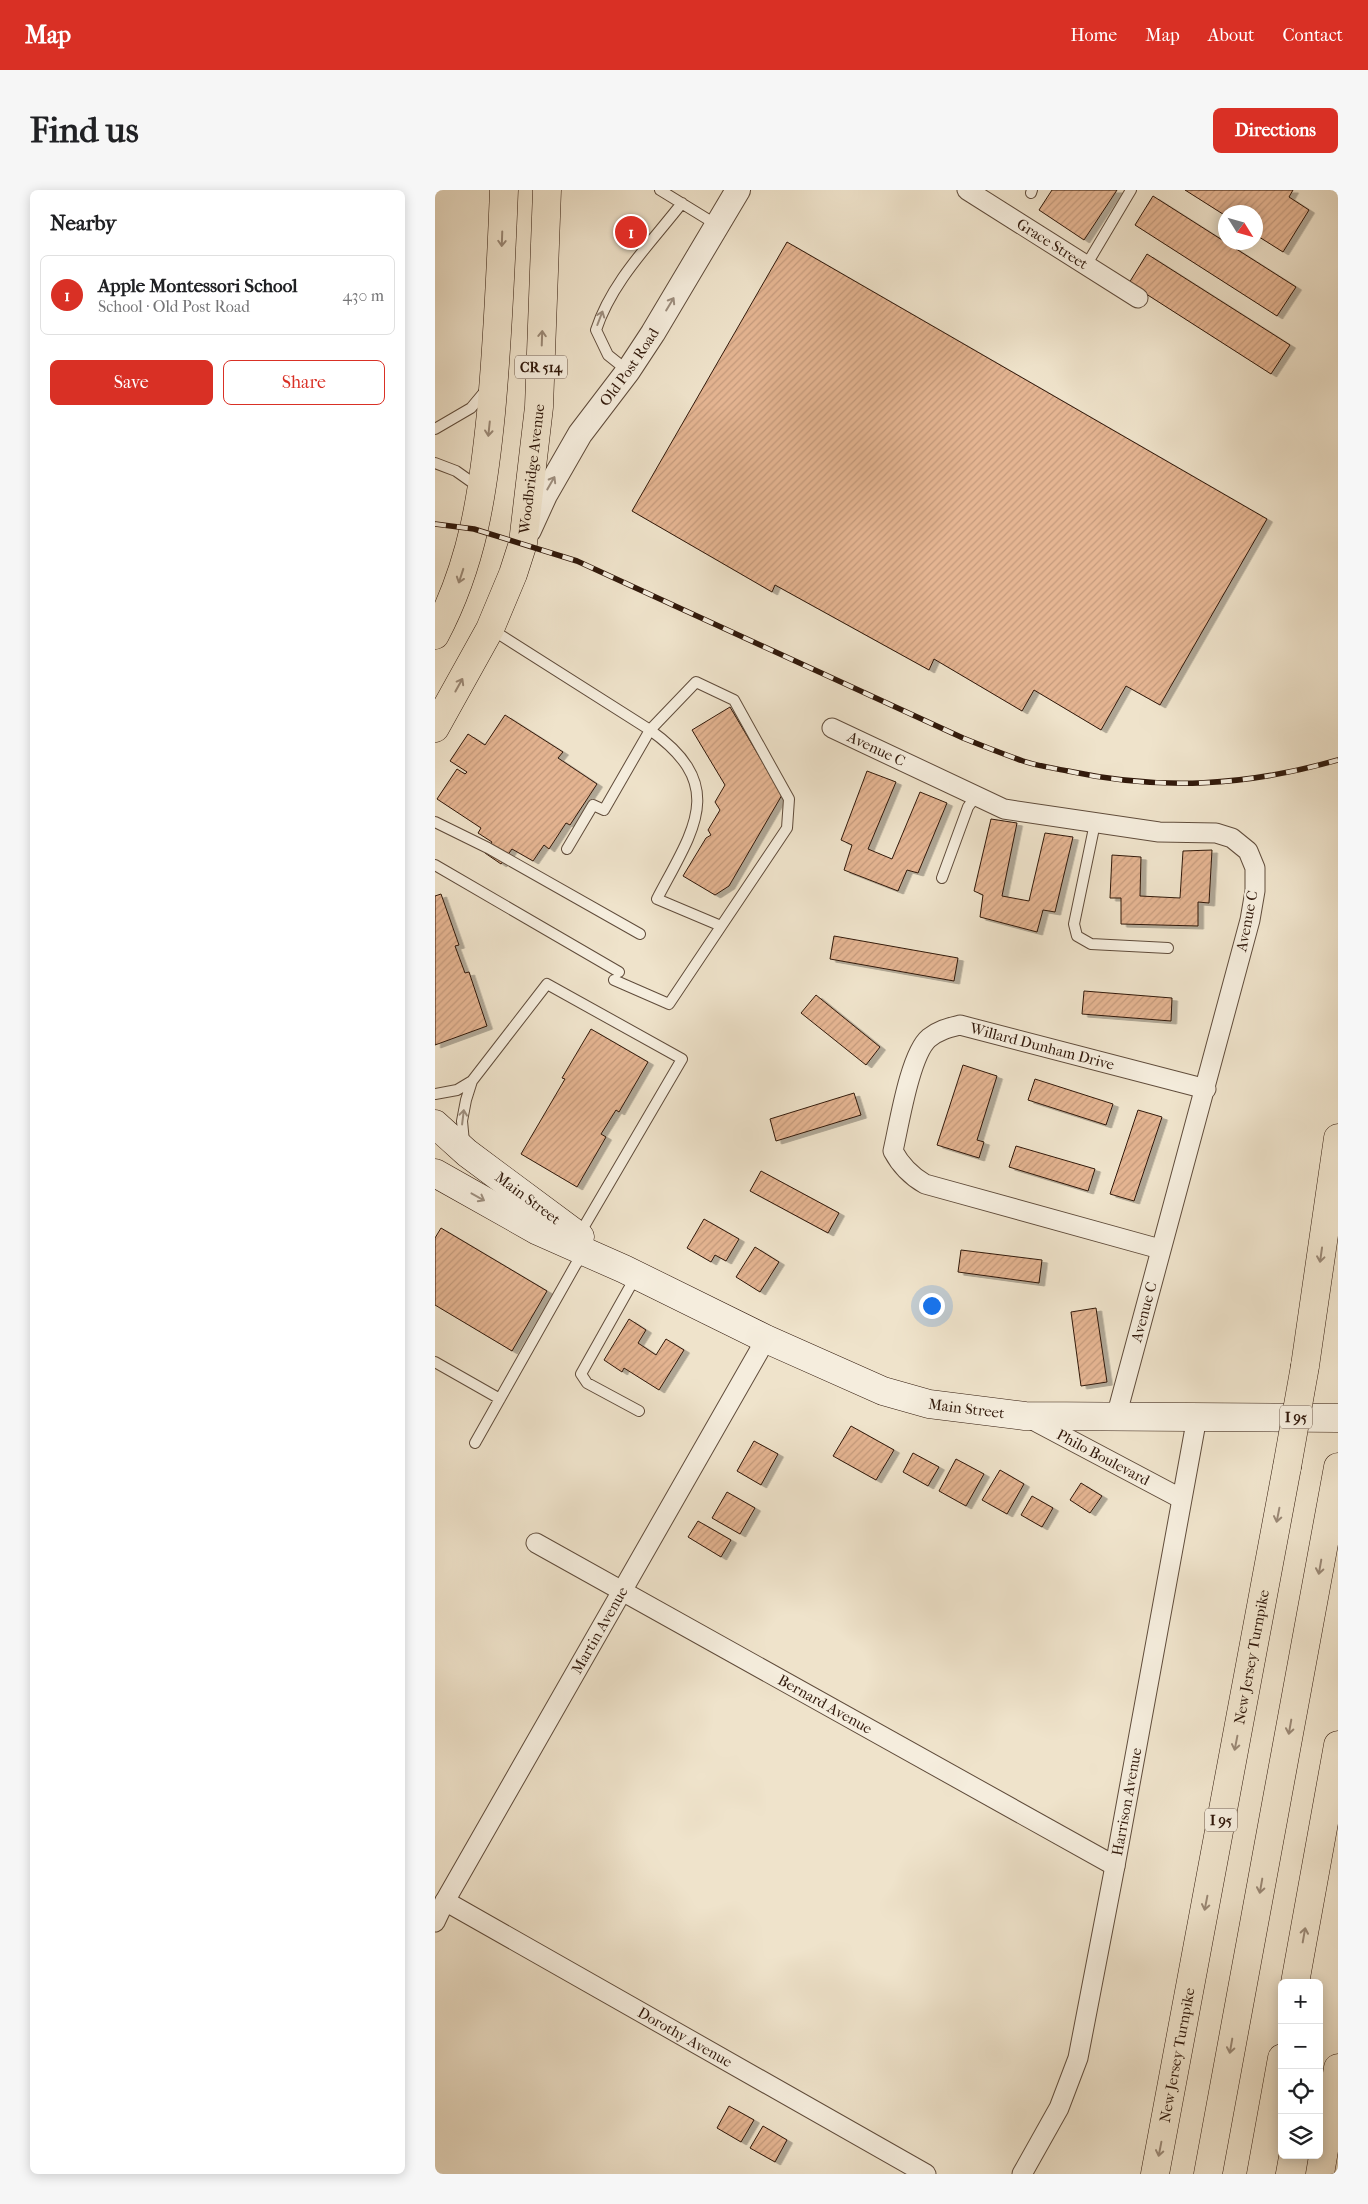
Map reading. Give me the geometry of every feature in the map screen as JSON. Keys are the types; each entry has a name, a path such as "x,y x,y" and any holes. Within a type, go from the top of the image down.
{"main road":[{"name":"CR 514","path":"435,633 461,578 483,490 499,329 504,190"},
{"name":"Woodbridge Avenue","path":"435,728 490,628 513,574 523,543 539,407 547,190"},
{"name":"Main Street","path":"435,1124 467,1153 582,1244 630,1272 766,1340 875,1388 929,1404 1025,1416 1338,1418"},
{"name":"New Jersey Turnpike","path":"1155,2174 1305,1366 1338,1138"},
{"name":"Main Street","path":"435,1173 538,1231 582,1244"},
{"path":"1208,2174 1338,1467"},
{"path":"1296,1979 1338,1745"},
{"path":"1320,2174 1338,2068"},
{"path":"1261,2174 1280,2069"}],"street":[{"name":"Old Post Road","path":"523,543 545,495 580,434 628,371 738,190"},
{"name":"Grace Street","path":"967,190 1087,264 1138,298"},
{"name":"Avenue C","path":"832,728 1003,809 1159,832 1216,833 1232,838 1248,851 1255,868 1255,891 1250,920 1206,1089 1116,1417"},
{"name":"Willard Dunham Drive","path":"1161,1249 925,1184 915,1178 899,1162 893,1151 915,1058 927,1040 943,1029 961,1025 1206,1089"},
{"name":"Martin Avenue","path":"435,1922 445,1901 766,1340"},
{"name":"Philo Boulevard","path":"1025,1416 1180,1498"},
{"name":"Harrison Avenue","path":"1022,2174 1059,2108 1078,2058 1115,1866 1180,1498 1197,1417"},
{"name":"Bernard Avenue","path":"536,1544 1115,1866"},
{"name":"Dorothy Avenue","path":"445,1901 926,2174"}],"lane":[{"path":"660,190 717,225"},
{"path":"1087,264 1131,190"},
{"path":"628,371 608,355 595,330 601,312 621,279 682,203"},
{"path":"435,428 471,408 494,379"},
{"path":"435,463 456,471 483,490"},
{"path":"490,628 671,744 686,762 693,774 699,800 697,817 657,899 721,926"},
{"path":"435,866 617,976 669,1004 787,828 789,799 734,700 697,682 650,730 604,810 593,805 567,849"},
{"path":"941,878 968,807 975,796"},
{"path":"435,822 488,848 640,934"},
{"path":"1095,823 1074,924 1077,936 1091,944 1167,948"},
{"path":"467,1153 462,1134 462,1121 465,1100 472,1081 547,984 682,1059 582,1244 576,1264 475,1443"},
{"path":"435,1094 457,1090 472,1081"},
{"path":"630,1272 581,1374 587,1383 639,1411"},
{"path":"435,1362 500,1399"}],"building":[{"path":"1052,190 1117,190 1084,240 1039,210"},
{"path":"1185,190 1293,190 1289,197 1309,210 1283,252 1263,239 1263,205 1218,205 1218,211"},
{"path":"1153,196 1218,237 1218,250 1238,250 1296,287 1277,316 1135,225"},
{"path":"787,242 1267,519 1160,705 1126,686 1101,730 1034,690 1022,711 934,659 929,670 775,585 772,592 632,511"},
{"path":"1147,254 1290,345 1271,374 1129,283"},
{"path":"730,707 782,795 729,886 715,895 683,876 706,838 711,835 708,830 720,810 715,802 725,785 692,730"},
{"path":"505,715 563,752 558,758 597,784 570,825 566,823 549,849 544,845 533,861 512,849 501,864 485,853 492,842 478,833 481,828 437,799 457,769 465,774 467,772 450,761 468,734 485,745"},
{"path":"867,771 896,782 868,849 892,859 920,792 947,803 918,873 907,870 898,891 844,870 852,845 841,840"},
{"path":"991,819 1017,823 1002,896 1029,901 1045,833 1073,837 1055,912 1043,910 1037,932 980,917 983,895 974,891"},
{"path":"1212,850 1209,903 1198,902 1198,926 1121,924 1121,898 1110,898 1112,855 1141,857 1140,896 1180,898 1183,851"},
{"path":"441,894 459,945 455,946 465,973 469,972 487,1026 435,1045 435,896"},
{"path":"834,936 958,958 954,981 830,959"},
{"path":"1084,991 1172,998 1171,1021 1082,1014"},
{"path":"816,995 880,1047 866,1065 801,1013"},
{"path":"591,1029 648,1062 619,1112 616,1110 601,1134 606,1137 577,1187 521,1154 565,1079 562,1078"},
{"path":"963,1065 997,1076 977,1140 984,1142 979,1158 937,1145"},
{"path":"1035,1079 1113,1104 1106,1125 1028,1100"},
{"path":"854,1093 861,1115 776,1141 770,1119"},
{"path":"1138,1110 1162,1117 1134,1201 1110,1194"},
{"path":"1016,1146 1095,1169 1088,1191 1009,1167"},
{"path":"761,1171 839,1213 828,1233 750,1191"},
{"path":"704,1219 739,1239 726,1261 715,1255 711,1262 687,1248"},
{"path":"441,1228 547,1291 512,1351 435,1305 435,1238"},
{"path":"755,1247 779,1262 760,1292 736,1277"},
{"path":"961,1250 1042,1260 1039,1283 958,1272"},
{"path":"1096,1308 1107,1382 1081,1386 1071,1312"},
{"path":"629,1319 646,1330 638,1343 656,1355 666,1339 684,1350 659,1390 624,1368 622,1372 604,1360"},
{"path":"851,1426 894,1450 876,1480 833,1456"},
{"path":"754,1441 778,1454 761,1485 737,1471"},
{"path":"913,1453 939,1467 928,1486 903,1472"},
{"path":"956,1459 984,1474 966,1506 939,1491"},
{"path":"1000,1470 1024,1484 1007,1514 982,1500"},
{"path":"1081,1483 1102,1496 1090,1513 1070,1500"},
{"path":"727,1492 755,1508 740,1534 712,1518"},
{"path":"1032,1496 1053,1508 1042,1527 1021,1515"},
{"path":"698,1521 731,1540 721,1557 688,1537"},
{"path":"729,2106 754,2120 741,2142 717,2128"},
{"path":"763,2126 787,2140 775,2162 750,2148"}],"railway":[{"path":"435,524 474,529 577,561 963,738 1034,764 1103,777 1137,781 1204,783 1270,776 1338,760"}],"place":[{"name":"Apple Montessori School","path":"631,232"}]}
